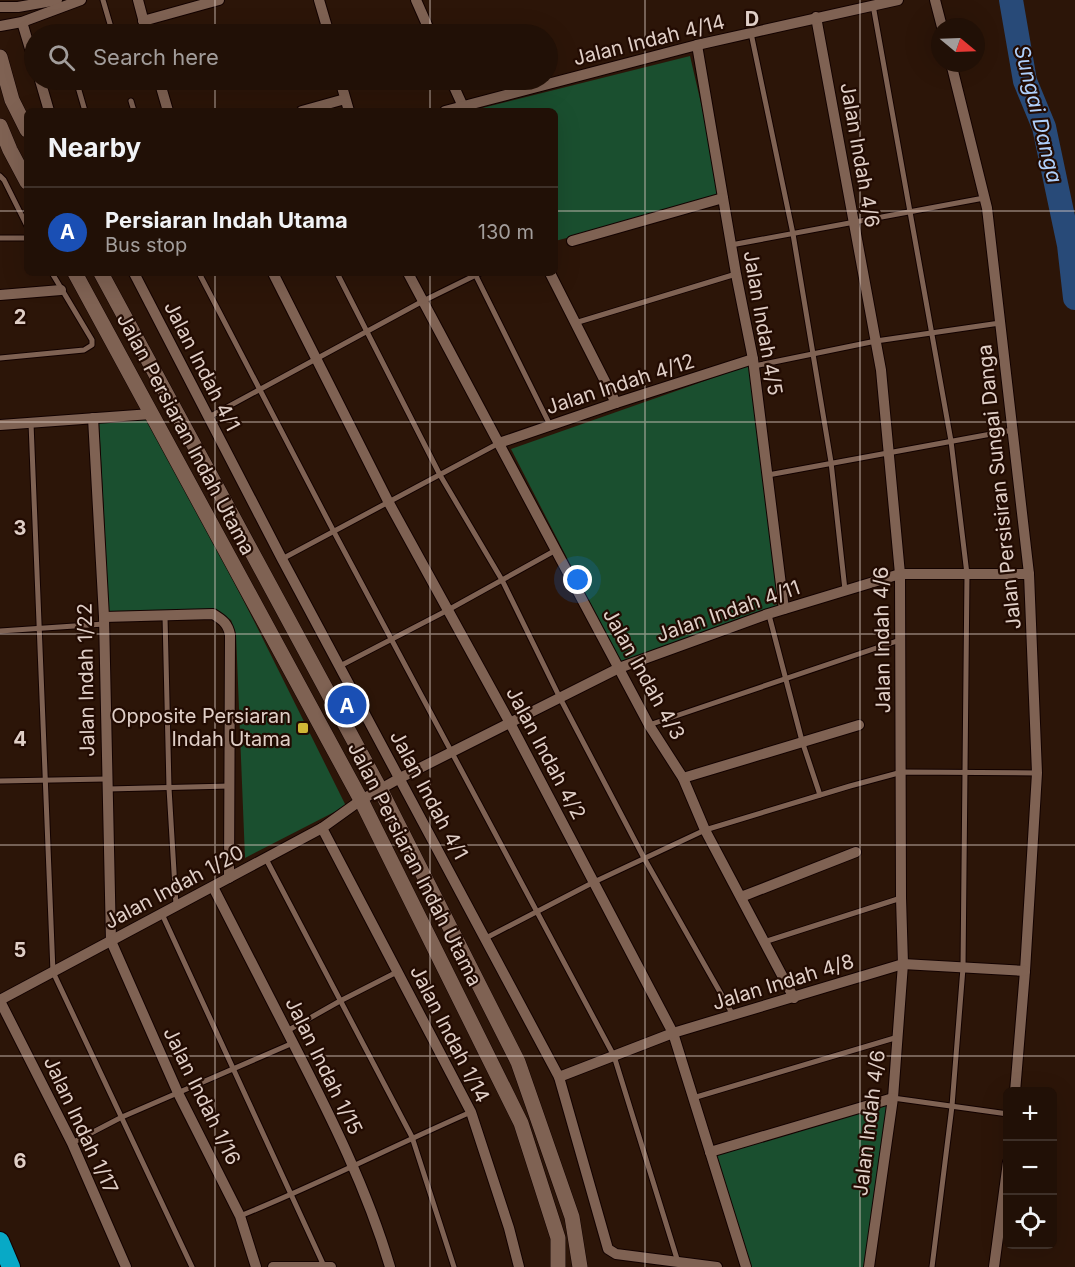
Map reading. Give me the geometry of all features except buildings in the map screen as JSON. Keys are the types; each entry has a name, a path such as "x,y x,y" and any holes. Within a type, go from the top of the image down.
{"highway":[{"path":"0,1241 11,1267"}],"main road":[{"path":"0,57 12,100 24,124"},
{"path":"0,126 24,176"},
{"name":"Jalan Persiaran Indah Utama","path":"77,276 361,800 521,1123 558,1238 558,1267"},
{"name":"Jalan Persiaran Indah Utama","path":"103,276 380,789 518,1062 572,1217 580,1267"}],"street":[{"path":"0,7 17,3 57,0"},
{"path":"0,27 22,22 81,0"},
{"path":"138,0 144,24"},
{"path":"143,21 219,0"},
{"path":"320,0 326,24"},
{"path":"416,0 427,24"},
{"name":"Jalan Indah 4/14","path":"558,83 697,45 898,0"},
{"path":"935,0 940,18"},
{"name":"Jalan Indah 4/6","path":"816,17 881,370 900,574 903,964 892,1098 869,1267"},
{"path":"22,22 24,29"},
{"name":"Jalan Indah 4/5","path":"697,45 736,274 754,362 784,609"},
{"name":"Jalan Persisiran Sungai Danga","path":"953,72 984,198 1029,574 1037,773 1016,1087"},
{"path":"43,90 48,108"},
{"path":"163,90 167,108"},
{"path":"343,90 348,108"},
{"path":"455,90 464,108"},
{"name":"Jalan Indah 4/14","path":"468,108 533,90"},
{"path":"313,108 345,99"},
{"path":"572,241 723,198"},
{"name":"Jalan Indah 4/1","path":"136,276 282,559 559,1077 608,1249 616,1254 717,1267"},
{"name":"Jalan Indah 4/2","path":"275,276 389,503 510,723 673,1033 746,1267"},
{"name":"Jalan Indah 4/3","path":"410,276 649,725 683,778 705,830 794,998"},
{"path":"552,276 616,403"},
{"path":"0,294 61,290"},
{"name":"Jalan Indah 4/12","path":"499,443 616,403 754,362"},
{"path":"0,425 151,414"},
{"name":"Jalan Indah 1/22","path":"93,418 104,620 111,941"},
{"name":"Jalan Indah 4/11","path":"361,800 400,778 619,668 768,614 900,574 1029,574"},
{"path":"104,620 165,615 213,615 223,620 228,627 230,635 230,878"},
{"path":"683,778 859,725"},
{"name":"Jalan Indah 1/20","path":"0,1001 322,828 361,800"},
{"name":"Jalan Indah 1/14","path":"322,828 471,1112 509,1228 519,1267"},
{"path":"741,897 856,852"},
{"name":"Jalan Indah 1/15","path":"213,887 354,1167 390,1267"},
{"name":"Jalan Indah 1/16","path":"111,941 178,1093 240,1216 256,1267"},
{"name":"Jalan Indah 4/8","path":"559,1077 673,1033 903,964 1025,971"},
{"name":"Jalan Indah 1/17","path":"0,1001 72,1143 126,1267"},
{"path":"710,1152 892,1098"},
{"path":"994,1267 1004,1195"},
{"path":"273,1267 330,1267"}],"lane":[{"path":"103,0 110,24"},
{"path":"873,5 951,441 967,574 963,773 963,968 952,1106 932,1267"},
{"path":"751,33 793,234 831,462 845,590"},
{"path":"79,90 84,108"},
{"path":"131,102 133,108"},
{"path":"0,176 24,220"},
{"path":"731,244 984,198"},
{"path":"0,238 24,238"},
{"path":"575,323 736,274"},
{"path":"0,358 89,348 92,340 54,276"},
{"path":"201,276 334,532 614,1056 678,1262"},
{"path":"338,276 440,475 502,580 560,698 644,858 733,1016"},
{"path":"208,418 473,276"},
{"path":"478,276 551,426"},
{"path":"754,362 1000,323"},
{"path":"30,423 53,972 192,1267"},
{"path":"768,475 888,451 1013,430"},
{"path":"282,559 499,443"},
{"path":"340,666 556,550"},
{"path":"768,614 802,741 820,795"},
{"path":"165,615 169,788 176,905"},
{"path":"0,631 104,620"},
{"path":"649,725 900,640"},
{"path":"484,939 594,882 705,830 820,795 902,772 1037,773"},
{"path":"0,781 45,780 169,788 230,786"},
{"path":"266,859 412,1137 454,1267"},
{"path":"764,942 901,898"},
{"path":"161,913 324,1266"},
{"path":"287,1031 398,972"},
{"path":"693,1098 897,1037"},
{"path":"72,1143 122,1117 293,1043"},
{"path":"892,1098 1003,1113"},
{"path":"240,1216 354,1167 412,1137 471,1112"}],"green space":[{"path":"690,56 723,198 558,240 558,108 482,108"},
{"path":"750,365 768,475 777,607 621,663 511,449"},
{"path":"149,418 346,806 245,858 236,634 231,620 216,610 109,611 99,421"},
{"path":"889,1103 868,1267 746,1267 715,1154"}],"waterway":[{"name":"Sungai Danga","path":"1011,0 1025,81 1044,127 1069,245 1075,298"}],"place":[{"name":"Persiaran Indah Utama","path":"347,705"},
{"name":"Opposite Persiaran Indah Utama","path":"303,728"}]}
